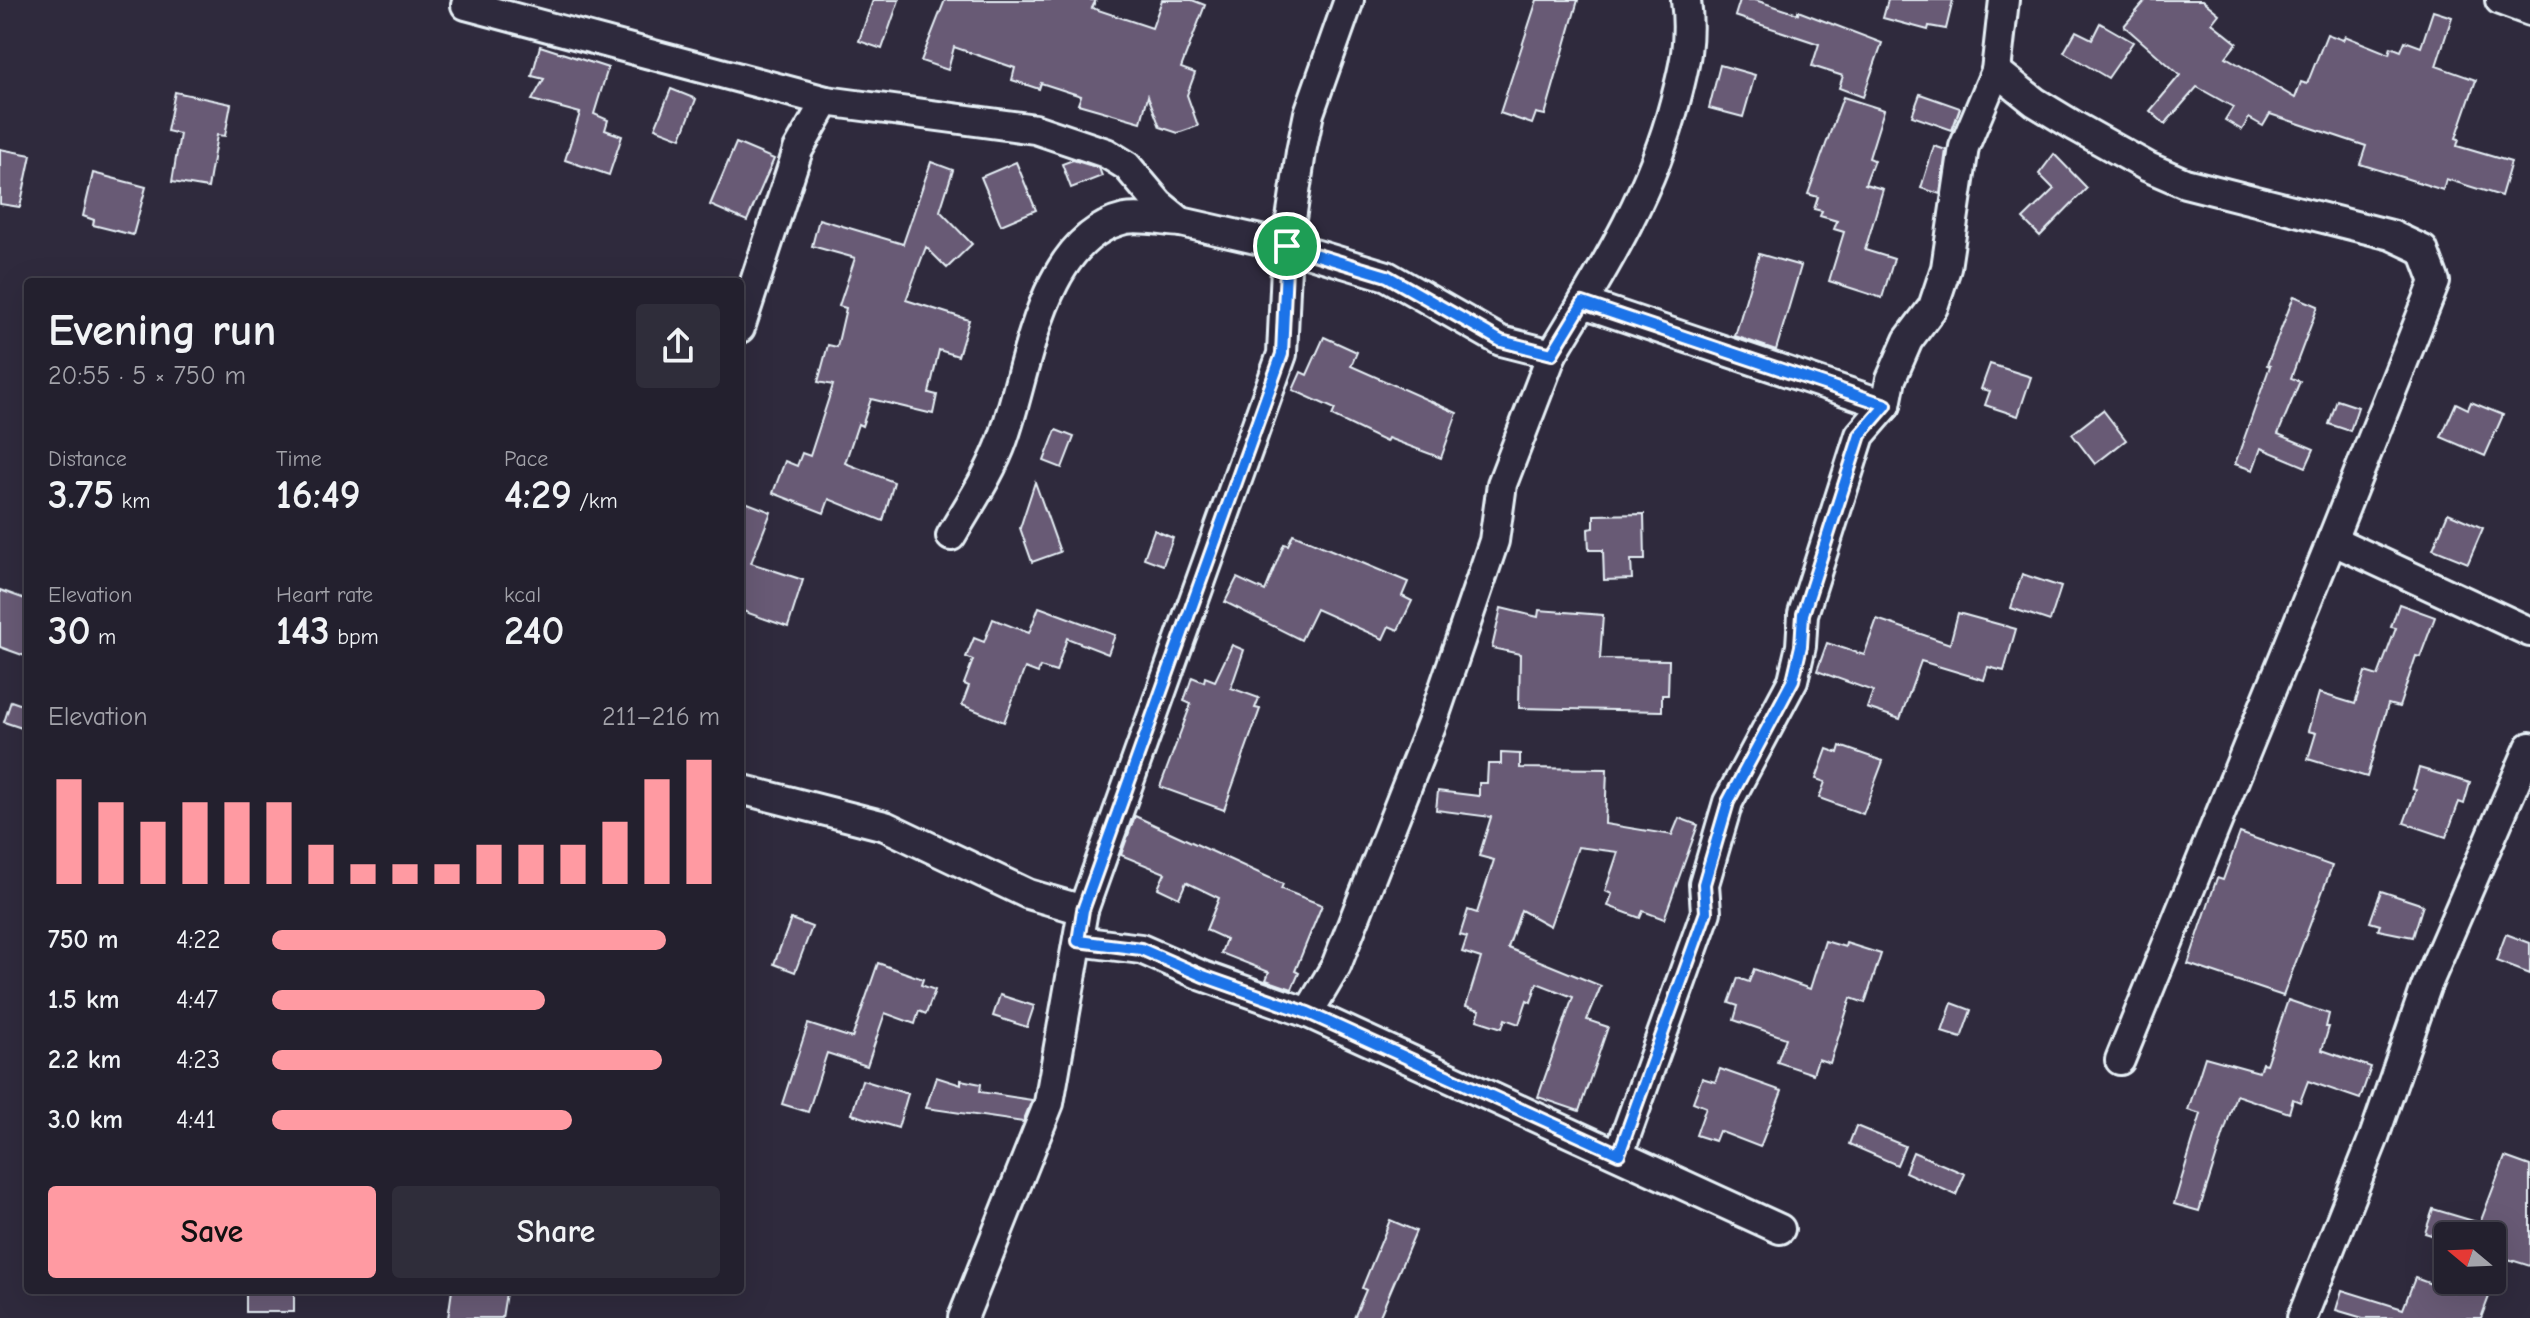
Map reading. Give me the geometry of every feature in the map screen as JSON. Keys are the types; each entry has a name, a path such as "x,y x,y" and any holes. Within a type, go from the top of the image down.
{"street":[{"path":"963,1318 1049,1103 1083,910 1282,354 1287,246 1309,113 1349,0"},
{"path":"1308,1013 1336,966 1433,720 1494,541 1502,484 1552,354 1631,221 1666,135 1690,39 1686,0"},
{"path":"1619,1154 1706,912 1704,884 1728,802 1793,680 1801,646 1803,614 1860,435 1886,405 1891,379 1908,340 1925,319 1938,294 1946,268 1964,147 1996,71 2004,0"},
{"path":"2500,0 2530,11"},
{"path":"466,5 826,101 1035,129 1065,138 1106,153 1127,166 1159,204 1181,222"},
{"path":"1996,71 2048,110 2148,167 2185,183 2391,235 2423,250 2435,282 2120,1060"},
{"path":"744,316 798,150 826,101"},
{"path":"951,536 1003,440 1048,294 1063,265 1085,238 1126,219 1181,222 1287,246 1387,276 1501,341 1552,354"},
{"path":"1583,303 1886,405"},
{"path":"2332,540 2530,632"},
{"path":"2302,1318 2374,1137 2426,987 2530,747"},
{"path":"744,790 885,826 1028,894 1083,910"},
{"path":"1078,941 1141,949 1203,976 1308,1013 1780,1229"}],"building":[{"path":"873,0 899,0 882,49 859,41"},
{"path":"945,0 1096,0 1092,8 1152,28 1162,0 1192,0 1205,5 1181,68 1195,73 1187,95 1198,126 1178,133 1160,127 1148,96 1141,122 1078,104 1081,96 1041,83 1039,89 1012,80 1015,68 954,47 948,70 921,61"},
{"path":"1537,0 1578,0 1545,115 1536,113 1532,124 1500,113"},
{"path":"1740,0 1755,0 1798,14 1798,11 1882,43 1863,97 1839,88 1843,76 1812,66 1819,44 1735,16"},
{"path":"1888,0 1953,0 1946,29 1929,26 1928,30 1883,18"},
{"path":"2146,0 2202,0 2219,14 2212,23 2237,43 2226,57 2295,98 2301,82 2307,84 2327,34 2343,40 2345,36 2389,54 2391,47 2401,51 2405,41 2421,47 2433,11 2452,17 2436,66 2476,80 2456,138 2459,139 2457,146 2511,162 2501,196 2446,179 2443,190 2360,164 2366,146 2270,114 2263,126 2249,118 2242,130 2225,120 2233,107 2197,87 2165,124 2150,111 2180,75 2124,26"},
{"path":"2100,23 2133,42 2108,78 2064,52 2076,31 2092,39"},
{"path":"540,46 608,68 594,114 608,120 605,130 622,136 609,175 565,160 580,113 532,100 544,79 532,76"},
{"path":"1720,65 1755,75 1743,117 1709,108"},
{"path":"671,89 696,99 681,138 655,128"},
{"path":"175,92 231,104 225,136 217,135 208,188 172,182 180,134 167,131"},
{"path":"1920,94 1960,108 1952,130 1912,116"},
{"path":"1843,97 1884,110 1869,158 1874,160 1865,184 1883,189 1865,250 1894,259 1882,298 1829,281 1844,232 1834,229 1837,221 1820,216 1822,211 1814,209 1818,197 1808,194"},
{"path":"736,143 774,159 747,221 710,205"},
{"path":"1934,146 1946,150 1940,194 1921,188"},
{"path":"0,149 31,155 20,207 0,204"},
{"path":"2054,154 2087,188 2040,236 2023,219 2054,189 2039,174"},
{"path":"1073,160 1099,168 1102,176 1071,188 1062,164"},
{"path":"931,162 953,170 940,211 972,244 947,268 926,247 906,300 969,320 958,356 939,350 929,393 937,395 933,414 871,399 862,426 858,424 845,463 894,482 883,521 829,499 824,513 773,493 785,461 797,466 802,453 810,456 833,385 818,382 828,345 837,347 846,308 839,306 855,258 812,246 819,219 903,244"},
{"path":"1016,162 1036,210 1001,225 981,177"},
{"path":"93,173 146,187 133,235 93,225 94,220 83,216"},
{"path":"1759,254 1801,266 1776,350 1735,336"},
{"path":"2294,296 2318,306 2291,378 2300,381 2278,434 2314,449 2306,467 2261,448 2253,470 2235,464 2270,366 2267,365"},
{"path":"1324,337 1357,352 1351,366 1457,413 1441,458 1388,438 1386,442 1332,416 1335,409 1293,390 1301,372 1307,375"},
{"path":"1990,364 2031,377 2018,416 1985,405 1990,391 1981,389"},
{"path":"2337,400 2358,407 2350,431 2329,424"},
{"path":"2471,402 2503,415 2485,456 2441,437 2456,403 2468,409"},
{"path":"2103,410 2126,440 2095,464 2072,434"},
{"path":"1056,430 1074,437 1062,468 1044,461"},
{"path":"1035,482 1060,552 1032,562 1020,528"},
{"path":"744,502 771,512 751,563 803,580 788,627 744,611"},
{"path":"2448,513 2483,528 2468,563 2433,549"},
{"path":"1644,514 1645,560 1631,560 1632,579 1604,580 1603,550 1589,550 1588,529 1594,528 1594,515"},
{"path":"1154,530 1173,538 1163,565 1144,558"},
{"path":"1293,534 1408,582 1402,596 1412,601 1398,630 1389,626 1383,639 1316,609 1301,640 1225,602 1237,578 1265,591 1284,544 1288,545"},
{"path":"2022,574 2061,587 2050,621 2011,608"},
{"path":"0,590 24,599 24,656 0,647"},
{"path":"2399,604 2435,617 2420,657 2416,656 2399,707 2388,704 2367,777 2308,759 2316,733 2308,731 2319,693 2355,704 2365,672 2378,676 2396,628 2391,627"},
{"path":"1039,607 1115,635 1108,654 1067,638 1056,672 1040,667 1038,673 1025,668 1004,722 962,705 969,686 964,684 973,660 966,657 974,638 984,642 993,619 1029,633"},
{"path":"1501,608 1538,617 1539,610 1603,615 1600,659 1669,660 1668,695 1662,695 1662,711 1519,708 1520,654 1492,648"},
{"path":"1958,613 2016,629 2004,671 1988,667 1984,680 1921,661 1900,719 1867,708 1873,691 1817,671 1827,643 1864,655 1877,619 1950,644"},
{"path":"1232,645 1244,650 1231,688 1259,698 1255,708 1260,709 1224,810 1160,787 1191,704 1184,701 1192,677 1204,682 1205,677 1215,681"},
{"path":"11,701 24,706 24,729 4,722"},
{"path":"1840,746 1883,761 1863,814 1819,798 1825,782 1816,779 1827,749 1838,753"},
{"path":"1501,753 1520,754 1520,768 1607,769 1605,824 1672,835 1679,818 1698,825 1664,919 1643,911 1640,918 1608,906 1612,894 1605,891 1618,852 1578,847 1550,926 1521,910 1508,948 1601,986 1587,1020 1608,1027 1579,1111 1538,1097 1573,997 1537,983 1519,1024 1505,1019 1502,1028 1477,1020 1480,1010 1466,1006 1481,958 1462,952 1467,937 1460,935 1468,910 1477,913 1494,860 1479,856 1491,817 1436,810 1438,791 1479,796 1479,783 1487,783 1488,764 1501,764"},
{"path":"2419,768 2470,783 2464,804 2459,802 2446,837 2404,823 2416,790 2413,789"},
{"path":"1135,816 1283,884 1281,889 1322,905 1295,971 1299,973 1292,989 1266,980 1269,972 1221,953 1226,939 1206,930 1219,898 1186,882 1179,898 1158,888 1165,873 1121,855"},
{"path":"2240,833 2332,866 2283,996 2188,964 2217,878 2223,880"},
{"path":"2381,891 2423,905 2413,937 2378,930 2380,925 2370,922"},
{"path":"791,919 812,927 795,972 774,964"},
{"path":"2506,934 2530,943 2530,974 2496,961"},
{"path":"1825,941 1845,947 1846,943 1881,954 1865,1003 1851,998 1830,1063 1818,1059 1813,1074 1777,1062 1786,1038 1734,1020 1738,1006 1729,1003 1738,978 1749,982 1754,969 1810,989"},
{"path":"878,963 923,979 921,985 935,990 926,1014 919,1011 915,1024 885,1013 867,1066 827,1053 808,1112 782,1104 808,1024 852,1038"},
{"path":"1000,995 1034,1006 1027,1027 993,1016"},
{"path":"2288,1000 2329,1014 2326,1027 2329,1027 2322,1050 2371,1067 2360,1099 2308,1081 2300,1102 2293,1099 2289,1113 2236,1095 2199,1211 2174,1204 2201,1114 2188,1110 2205,1057 2259,1072 2262,1063 2266,1064"},
{"path":"1952,1003 1971,1010 1961,1038 1942,1032"},
{"path":"1720,1069 1782,1091 1760,1147 1719,1131 1715,1141 1696,1135 1706,1107 1693,1102 1702,1078 1715,1082"},
{"path":"936,1077 961,1085 961,1080 981,1084 980,1092 1032,1100 1023,1122 926,1108"},
{"path":"862,1080 908,1094 898,1128 852,1114"},
{"path":"1856,1126 1905,1146 1897,1165 1849,1144"},
{"path":"1913,1152 1965,1174 1956,1195 1905,1172"},
{"path":"2505,1157 2530,1166 2530,1266 2506,1258 2506,1222 2480,1222"},
{"path":"2433,1209 2477,1222 2434,1222 2434,1236 2425,1233"},
{"path":"1390,1220 1416,1231 1379,1318 1354,1318 1366,1290 1362,1288"},
{"path":"2415,1278 2434,1285 2434,1294 2490,1294 2481,1318 2363,1318 2336,1310 2342,1290 2403,1309"},
{"path":"246,1294 294,1294 294,1312 246,1312"},
{"path":"451,1294 506,1294 502,1318 448,1318"}],"route":[{"path":"1287,246 1387,276 1454,316 1501,341 1524,349 1552,354 1583,303 1886,405 1860,435 1803,614 1801,646 1793,680 1728,802 1704,884 1706,912 1619,1154 1308,1013 1203,976 1141,949 1078,941 1083,910 1282,354 1287,246"}]}
